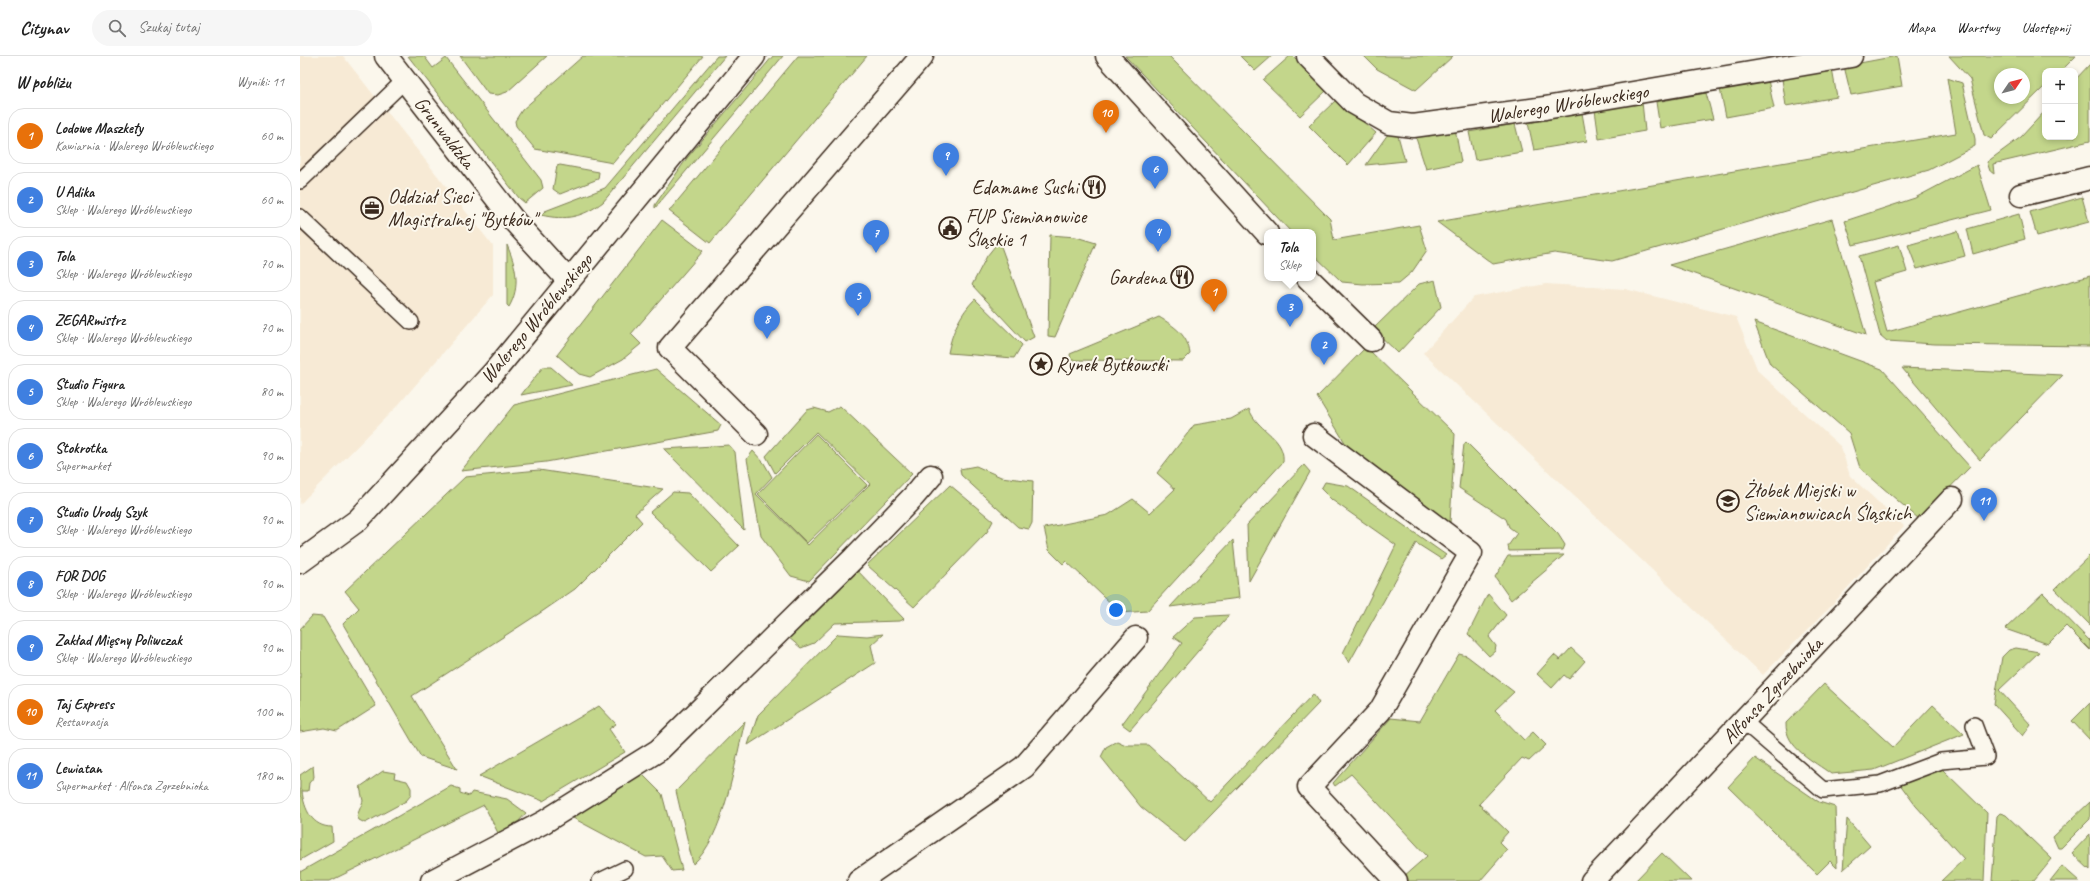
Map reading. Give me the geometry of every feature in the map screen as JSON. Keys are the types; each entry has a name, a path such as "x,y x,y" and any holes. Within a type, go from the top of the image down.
{"street":[{"name":"Grunwaldzka","path":"386,56 515,222 568,280"},
{"name":"Walerego Wróblewskiego","path":"300,562 358,520 494,372 568,280 754,56"},
{"path":"756,434 670,348 922,56"},
{"path":"1107,56 1264,230"},
{"name":"Walerego Wróblewskiego","path":"1308,56 1354,104 1389,123 1413,126 1545,108 1851,56"},
{"path":"2021,195 2090,178"},
{"path":"1311,281 1371,340"},
{"path":"1314,436 1471,553 1380,711 1309,787 1396,881"},
{"path":"432,881 544,822 659,750 854,558 913,497 931,476"},
{"name":"Alfonsa Zgrzebnioka","path":"1592,881 1952,499"},
{"path":"859,881 1024,767 1136,638"}],"lane":[{"path":"300,181 405,80"},
{"path":"300,217 411,322"},
{"path":"1743,721 1823,790 1880,784 1940,762 1986,757 1974,725"},
{"path":"600,881 625,868"}],"shaded area":[{"path":"300,56 343,56 493,246 493,295 400,403 300,504"},
{"name":"Żłobek Miejski w Siemianowicach Śląskich","path":"1546,284 1625,289 1736,317 1758,371 1841,447 1850,476 1904,526 1830,607 1763,675 1423,353 1474,297"}],"green space":[{"path":"408,56 424,56 433,68 446,58 541,180 543,188 525,203 519,198"},
{"path":"460,56 547,56 507,92 498,95 488,94"},
{"path":"583,56 703,56 613,163 535,149 516,126 515,121 522,110"},
{"path":"717,56 725,56 603,202 588,211 574,216 558,218 541,215 545,211 605,188"},
{"path":"773,56 783,56 655,208 655,205 687,158"},
{"path":"798,56 867,56 710,243 669,211"},
{"path":"1125,56 1169,56 1330,219 1334,240 1419,225 1427,250 1412,272 1399,283 1363,284 1342,282 1316,257 1316,229 1288,229"},
{"path":"1240,56 1272,56 1255,71"},
{"path":"1290,56 1293,56 1327,90 1300,116 1263,80"},
{"path":"1364,56 1453,56 1416,90 1377,69"},
{"path":"1897,56 1902,86 1851,95 1844,66"},
{"path":"1949,56 2076,56 2064,68 2042,68 2042,89 2030,101 2030,68 1994,68 1994,104 2027,104 1991,139 1984,135 1970,79"},
{"path":"2090,64 2090,141 1993,164 1994,174 1990,171 1987,162 2021,137 2042,114 2042,140 2078,140 2078,77"},
{"path":"1832,69 1837,97 1786,106 1782,79"},
{"path":"1947,78 1962,83 1975,139 1975,146 1929,170 1612,261 1554,253 1493,264 1437,222 1956,133"},
{"path":"1768,80 1774,108 1726,117 1720,89"},
{"path":"1706,93 1713,119 1660,128 1656,102"},
{"path":"1337,99 1376,133 1348,165 1309,126"},
{"path":"1642,102 1645,131 1599,139 1595,110"},
{"path":"1582,113 1587,141 1534,150 1528,123"},
{"path":"1515,124 1522,152 1475,160 1469,132"},
{"path":"1455,128 1461,162 1426,169 1414,132 1429,136"},
{"path":"1397,132 1405,161 1366,165 1388,134"},
{"path":"560,165 599,172 598,179 560,194 553,189 557,166"},
{"path":"1977,165 1991,210 1853,245 1845,221 1915,198"},
{"path":"2082,197 2089,222 2037,236 2030,212"},
{"path":"2019,214 2025,239 1973,254 1967,229"},
{"path":"1832,219 1866,335 1669,265"},
{"path":"662,220 703,251 631,334 641,344 623,359 590,377 579,374 557,355"},
{"path":"1958,231 1965,256 1917,269 1908,245"},
{"path":"1050,235 1076,237 1096,243 1055,337 1048,336"},
{"path":"999,241 1034,337 1025,342 972,285 987,256"},
{"path":"507,245 513,261 516,276 515,291 509,307 507,305"},
{"path":"1899,245 1907,272 1873,282 1887,332 2090,276 2090,346 1935,344 1887,341 1880,335 1859,256"},
{"path":"1435,280 1441,307 1398,353 1373,329 1419,284"},
{"path":"975,299 1022,345 1014,358 948,353 957,324"},
{"path":"1159,317 1175,328 1186,341 1190,354 1183,361 1071,360 1070,354"},
{"path":"1754,322 1882,369 1970,467 1919,519 1860,468 1849,433 1770,364"},
{"path":"1366,347 1455,434 1450,523 1357,462 1317,397"},
{"path":"543,367 551,367 572,385 521,395"},
{"path":"1902,368 2063,375 1980,460"},
{"path":"656,369 721,425 718,431 546,462 461,471 514,405"},
{"path":"840,406 912,474 809,581 791,576 761,536 747,459 753,451 764,463 772,477 756,494 808,545 870,484 816,432 775,473 766,456 807,410 814,408 828,412"},
{"path":"1249,409 1257,421 1279,444 1283,455 1283,462 1147,611 1121,613 1066,561 1063,564 1049,550 1044,528 1108,515 1133,499 1150,513 1175,489 1157,473 1194,425 1231,419"},
{"path":"816,434 867,485 807,543 758,494"},
{"path":"1466,442 1558,534 1565,545 1563,550 1509,551 1508,546 1517,533 1509,527 1506,519 1459,488 1464,444"},
{"path":"729,445 735,452 744,530 664,449"},
{"path":"1304,465 1310,472 1249,581 1247,525"},
{"path":"976,466 1001,477 1033,481 1032,523 1029,529 1018,527 961,475 960,469"},
{"path":"539,470 663,489 635,514 642,522 575,589 412,696 457,769 421,757 343,624 359,608 345,591 465,477"},
{"path":"1325,482 1348,486 1446,555 1441,559 1416,543 1349,663 1343,653 1396,545 1332,500 1321,489"},
{"path":"950,485 993,521 987,532 914,607 867,565"},
{"path":"673,492 688,493 739,546 711,572 650,512"},
{"path":"1233,540 1239,598 1170,607"},
{"path":"1564,555 1511,600 1495,577 1508,556"},
{"path":"2090,555 2090,625 2055,589"},
{"path":"855,568 904,619 900,621 835,623 814,643 801,648 788,637"},
{"path":"2043,593 2090,641 2090,650 2066,626 2048,644 2005,629"},
{"path":"1488,594 1506,615 1489,637 1496,646 1495,651 1489,656 1468,634"},
{"path":"1229,615 1130,730 1122,724 1182,643 1173,637 1195,617"},
{"path":"312,616 323,617 376,706 337,731 324,728 300,732 300,629"},
{"path":"838,634 867,636 883,634 871,645 875,663 748,745 758,715"},
{"path":"1571,648 1585,661 1569,679 1564,675 1552,688 1537,674 1554,655 1560,660"},
{"path":"2016,648 2039,652 1999,690 2031,725 2023,736 1994,704 2002,657 2009,650"},
{"path":"1459,654 1467,656 1514,692 1495,710 1524,740 1533,732 1546,745 1529,761 1522,758 1479,804 1508,832 1499,842 1507,850 1480,881 1408,881 1404,876 1427,856 1351,774 1335,786 1333,783 1391,718 1420,721"},
{"path":"1824,684 1893,747 1933,705 1964,734 1874,770 1831,774 1809,759 1795,747 1787,732 1786,723"},
{"path":"1313,694 1319,703 1185,842 1141,807 1101,757 1106,747 1117,741 1126,745 1148,745 1210,802"},
{"path":"2090,703 2090,740 2072,721"},
{"path":"599,706 616,724 609,729 625,752 543,801 479,776"},
{"path":"745,721 727,798 720,818 713,836 704,852 693,864 676,791"},
{"path":"1755,758 1819,802 1835,807 1837,868 1830,861 1817,874 1728,787"},
{"path":"313,766 314,777 309,783 308,791 302,791 303,798 310,816 314,820 319,824 332,827 333,841 300,860 300,775"},
{"path":"1942,769 1987,813 1984,881 1941,881 1964,859 1916,806 1899,783"},
{"path":"383,771 395,773 394,778 407,781 411,788 411,795 406,801 365,823 359,820 357,816 363,801 360,787"},
{"path":"639,771 662,794 682,870 672,871 662,856 646,857 573,818"},
{"path":"451,786 460,789 460,793 469,796 472,792 507,799 526,813 519,821 498,833 484,805 330,881 300,881 300,872"},
{"path":"2090,802 2090,819 2061,848 2058,848 2053,837"},
{"path":"2000,813 2006,815 2052,859 2034,881 1992,881 1997,816"},
{"path":"1847,819 1870,846 1843,870"},
{"path":"2090,834 2090,870 2072,853"},
{"path":"1662,853 1691,881 1635,881"},
{"path":"2062,866 2079,881 2050,881"}],"place":[{"name":"Taj Express","path":"1106,133"},
{"name":"Zakład Mięsny Poliwczak","path":"946,176"},
{"name":"Edamame Sushi","path":"1094,187"},
{"name":"Stokrotka","path":"1155,189"},
{"name":"Oddział Sieci Magistralnej \"Bytków\"","path":"372,208"},
{"name":"FUP Siemianowice Śląskie 1","path":"950,228"},
{"name":"ZEGARmistrz","path":"1158,252"},
{"name":"Studio Urody Szyk","path":"876,253"},
{"name":"Gardena","path":"1182,277"},
{"name":"Lodowe Maszkety","path":"1214,312"},
{"name":"Studio Figura","path":"858,316"},
{"name":"Tola","path":"1290,327"},
{"name":"FOR DOG","path":"767,339"},
{"name":"Rynek Bytkowski","path":"1041,364"},
{"name":"U Adika","path":"1324,365"},
{"name":"Żłobek Miejski w Siemianowicach Śląskich","path":"1728,501"},
{"name":"Lewiatan","path":"1984,521"}]}
